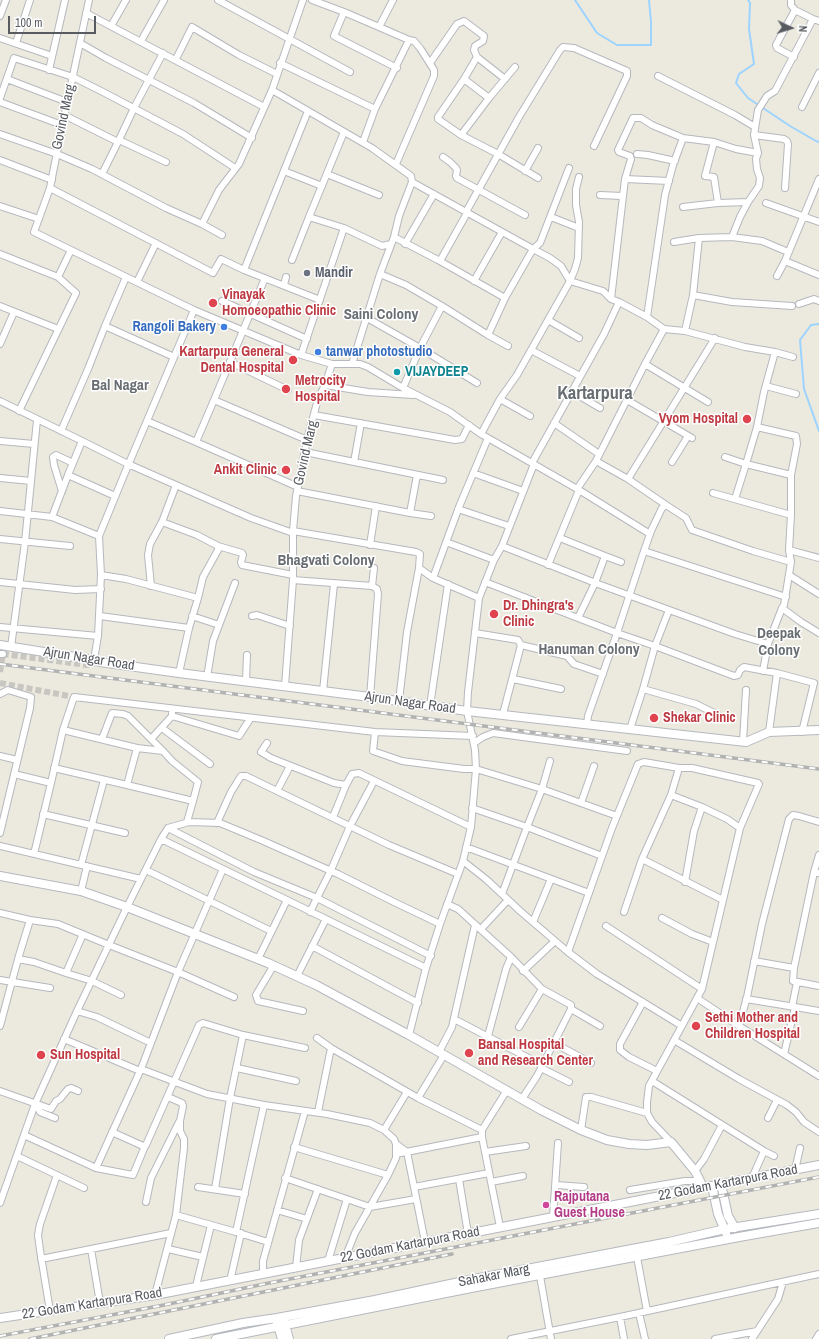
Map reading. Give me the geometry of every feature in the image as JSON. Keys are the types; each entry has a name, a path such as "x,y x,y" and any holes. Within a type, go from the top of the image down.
{"street":[{"path":"0,16 6,0"},
{"path":"16,44 30,0"},
{"path":"49,70 65,0"},
{"name":"Govind Marg","path":"71,250 34,232 52,180 64,115 89,0"},
{"path":"111,26 126,0"},
{"path":"141,41 164,0"},
{"path":"218,0 350,72"},
{"path":"202,224 219,190 239,164 252,138 272,90 280,63 303,0"},
{"path":"312,0 414,41 434,70 434,76 396,164"},
{"path":"732,237 740,216 759,186 760,178 756,159 758,152 754,135 758,110 767,96 774,91 816,20 795,10 791,5 791,0"},
{"path":"379,28 391,1"},
{"path":"794,56 777,48 776,45 795,10"},
{"path":"344,12 334,36 397,68"},
{"path":"86,13 163,52 264,107"},
{"path":"430,63 457,24 464,21 484,36 483,41 475,46 474,50 477,57 505,79"},
{"path":"176,59 192,27 239,55 277,74"},
{"path":"0,38 52,56"},
{"path":"363,142 375,109 410,40"},
{"path":"80,43 194,103 252,138"},
{"path":"440,261 519,117 563,47 574,48 627,71 627,76 594,146"},
{"path":"102,174 163,52"},
{"path":"477,57 438,117 438,120 461,135 498,154 538,178"},
{"path":"0,98 14,58 73,77 183,134 235,168"},
{"path":"280,63 375,109"},
{"path":"461,135 515,67"},
{"path":"802,106 819,72"},
{"path":"658,76 735,115 755,127"},
{"path":"7,79 67,102"},
{"path":"464,79 489,98"},
{"path":"272,90 363,142 411,176 412,182 398,216 393,240 380,274 352,364"},
{"path":"0,102 62,125"},
{"path":"244,270 308,111"},
{"path":"64,115 166,162"},
{"path":"611,299 622,196 630,159 630,156 619,152 618,150 633,118 641,118 652,125 683,138 714,142 736,149 758,152"},
{"path":"292,260 344,132"},
{"path":"0,134 57,154 102,174 166,208 202,224 222,235"},
{"path":"754,135 784,139 787,141 785,188"},
{"path":"647,317 665,195 683,138"},
{"path":"714,142 705,176 714,177 718,203"},
{"path":"525,171 538,148"},
{"path":"637,154 675,161"},
{"path":"442,158 450,162 456,168 457,178 525,215"},
{"path":"0,160 52,180"},
{"path":"488,335 505,298 533,249 540,243 569,168"},
{"path":"284,171 322,186"},
{"path":"327,174 379,195"},
{"path":"481,434 500,399 517,375 570,281 575,269 578,258 579,228 576,189 579,176"},
{"path":"625,179 669,181"},
{"path":"777,276 785,261 819,179"},
{"path":"412,182 550,258 561,266 570,281 603,291 611,299 620,302 647,317 664,329 685,331 745,347 775,352 793,357"},
{"path":"50,188 213,273 220,259 320,300"},
{"path":"405,244 434,194"},
{"path":"600,195 622,196"},
{"path":"683,207 718,203 748,202"},
{"path":"766,203 804,215 819,222"},
{"path":"0,206 39,219"},
{"path":"309,217 344,228 382,246 393,240 405,244 440,261 505,298"},
{"path":"550,217 579,228"},
{"path":"301,355 344,228"},
{"path":"474,281 502,232"},
{"path":"674,242 699,238 732,237 762,241 788,252"},
{"path":"685,331 693,295 699,238"},
{"path":"137,282 156,243"},
{"path":"58,277 71,250 194,310 301,355 332,364 360,364 450,412 481,434 533,463 650,534"},
{"path":"0,254 58,277 76,293 19,411"},
{"path":"785,261 819,275"},
{"path":"380,274 406,285 508,346"},
{"path":"61,431 126,277"},
{"path":"284,286 286,277"},
{"path":"196,442 265,278"},
{"path":"693,295 732,302 796,305 814,299 819,301"},
{"path":"222,301 307,339"},
{"path":"409,1035 426,968 463,860 471,827 476,769 474,743 467,711 479,598 494,560 502,546 533,463 620,302"},
{"path":"0,306 58,329"},
{"path":"403,388 420,348 442,306"},
{"path":"94,660 100,616 101,575 99,536 194,310"},
{"path":"0,344 14,312"},
{"path":"367,318 477,383"},
{"path":"548,320 579,338"},
{"path":"105,326 174,357"},
{"path":"548,565 578,490 596,461 664,329"},
{"path":"628,479 714,338"},
{"path":"531,350 580,376"},
{"path":"735,499 757,427 775,352"},
{"path":"230,362 288,390"},
{"name":"Govind Marg","path":"284,686 293,578 293,532 298,489 307,440 318,399 325,385 332,364"},
{"path":"645,364 708,402"},
{"path":"325,385 368,392 417,395"},
{"path":"766,386 796,394"},
{"path":"571,391 600,408"},
{"path":"500,399 530,416"},
{"path":"214,400 307,440"},
{"path":"627,400 690,437 672,462"},
{"path":"0,401 128,464 251,518 293,532 416,552 420,554 419,568 407,632 399,701"},
{"path":"314,414 361,424 455,440 462,439 469,425"},
{"path":"11,647 25,542 37,420"},
{"path":"147,421 298,489 410,513 431,516"},
{"path":"554,423 599,454"},
{"path":"354,462 361,424"},
{"path":"757,427 796,436 797,444 791,475 789,550 791,562 786,597 784,606 768,644 763,671"},
{"path":"433,578 458,509 488,438"},
{"path":"0,441 34,444"},
{"path":"52,517 82,441"},
{"path":"305,452 443,480"},
{"path":"62,491 53,457 56,455 73,463"},
{"path":"725,457 746,464 791,475"},
{"path":"596,461 628,479 666,506 686,518 692,530 753,551 791,562"},
{"path":"474,473 523,491"},
{"path":"68,475 115,496"},
{"path":"410,513 417,475"},
{"path":"0,478 31,481"},
{"path":"151,586 148,555 150,544 162,522 176,485"},
{"path":"713,493 791,516"},
{"path":"370,545 376,506"},
{"path":"587,724 588,716 650,534 662,508 666,506"},
{"path":"458,509 509,526"},
{"path":"0,511 52,517 99,536"},
{"path":"162,522 197,535 218,546 242,553 242,565 293,578 334,584 372,586 377,589 378,594 370,696"},
{"path":"560,538 621,562"},
{"path":"0,539 70,546"},
{"path":"446,542 494,560"},
{"path":"179,673 192,616 203,577 218,550 218,546"},
{"path":"502,546 629,596 768,644"},
{"path":"789,550 819,558"},
{"path":"644,551 786,597"},
{"path":"578,618 595,583 605,556"},
{"path":"372,586 374,568"},
{"path":"419,568 433,578 479,598"},
{"path":"101,575 126,579 198,598"},
{"path":"789,575 819,594"},
{"path":"0,582 75,590 101,588"},
{"path":"485,582 734,676 738,676 742,668 777,673 814,683 802,732"},
{"path":"207,677 213,641 234,584"},
{"path":"323,691 334,584"},
{"path":"430,706 448,584"},
{"path":"782,608 819,633"},
{"path":"630,729 655,646 670,610"},
{"path":"252,616 257,615 290,626"},
{"path":"100,616 189,628"},
{"path":"192,616 219,625"},
{"path":"0,627 98,636"},
{"path":"475,633 518,640 521,645 568,656 574,664 603,674"},
{"name":"Ajrun Nagar Road","path":"0,645 100,662 207,677 370,696 467,711 743,742 769,732 802,732 819,730"},
{"path":"503,714 521,645"},
{"path":"246,681 247,655"},
{"path":"769,732 777,673"},
{"path":"512,679 561,689"},
{"path":"643,689 696,704 720,716"},
{"path":"0,694 8,690 31,697 30,708 0,833"},
{"path":"743,742 746,690"},
{"path":"34,854 63,730 74,697 375,732 472,736"},
{"path":"151,739 172,716 172,709"},
{"path":"102,739 112,713 124,714 128,716 163,750 172,761 198,782 187,822"},
{"path":"172,716 239,736 250,718"},
{"path":"162,728 210,764"},
{"path":"63,730 137,748 163,750"},
{"path":"375,732 373,751 402,760 464,769 476,769 542,789 617,816"},
{"path":"474,743 493,733 627,751"},
{"path":"268,743 261,752 290,766 334,783 346,785"},
{"path":"127,785 137,748"},
{"path":"0,756 17,760"},
{"path":"502,894 542,789 550,761"},
{"path":"568,952 602,856 638,764 644,762 679,768 692,768 759,784 740,828 702,989 649,1086 647,1102 648,1112 652,1122 671,1142 705,1185 729,1239"},
{"path":"277,792 290,766"},
{"path":"580,802 594,766"},
{"path":"54,768 193,801"},
{"path":"624,912 642,860 671,795 679,768"},
{"path":"333,817 352,774 359,773 471,827"},
{"path":"14,774 51,783"},
{"path":"217,823 231,792 241,776 246,776 350,826 458,874"},
{"path":"81,891 92,824 104,780"},
{"path":"310,912 331,870 350,826 374,781"},
{"path":"671,795 702,807 740,828"},
{"path":"685,882 694,831 702,807"},
{"path":"472,808 527,827 602,856"},
{"path":"43,814 92,824 125,833"},
{"path":"739,1026 762,924 789,819 793,815 819,822"},
{"path":"0,1203 2,1187 17,1156 64,1039 141,879 168,828 187,822 217,823 331,870 440,924"},
{"path":"168,828 254,872 317,898 431,956"},
{"path":"161,839 426,968"},
{"path":"0,846 141,879"},
{"path":"466,847 589,893"},
{"path":"819,855 817,873 794,968 793,981 819,986"},
{"path":"463,860 554,941 597,974 682,1026"},
{"path":"642,860 723,900"},
{"path":"96,1168 141,1070 178,972 223,869"},
{"path":"146,870 271,931"},
{"path":"0,876 81,891 195,934 297,976 442,1053 522,1100 581,1130 607,1140 629,1144 647,1145 671,1142"},
{"path":"533,922 551,879"},
{"path":"258,959 287,900"},
{"path":"480,930 508,900"},
{"path":"447,904 458,909 511,957 542,989 571,1005 571,1010 554,1043 522,1100"},
{"path":"0,913 30,920 58,924 109,946 178,972 234,997"},
{"path":"662,918 692,934 713,942"},
{"path":"297,976 326,919"},
{"path":"0,1026 30,920"},
{"path":"418,1098 442,1053 452,1027 475,925"},
{"path":"606,926 702,989"},
{"path":"66,973 83,934"},
{"path":"523,970 554,941"},
{"path":"312,946 418,1003"},
{"path":"488,1036 506,968 511,957"},
{"path":"18,959 34,962 92,981 121,995"},
{"path":"754,961 794,968"},
{"path":"274,966 256,995 258,1001 303,1011"},
{"path":"0,980 50,988"},
{"path":"784,1054 797,982"},
{"path":"520,1027 542,989"},
{"path":"697,998 819,1076"},
{"path":"746,999 819,1011"},
{"path":"643,1002 620,1044 620,1050 629,1057 657,1071"},
{"path":"571,1010 600,1026"},
{"path":"78,1011 97,1017 151,1043"},
{"path":"454,1019 488,1036 569,1082"},
{"path":"24,1136 96,1168 133,1175 199,1025 203,1023 243,1035 305,1048"},
{"path":"215,1190 230,1098 243,1035"},
{"path":"317,1038 331,1048 407,1092 482,1130"},
{"path":"64,1039 141,1070 175,1081 207,1094 264,1105 318,1112 370,1123 384,1130 396,1144 407,1152 425,1242"},
{"path":"674,1040 796,1112 804,1122 819,1132"},
{"path":"554,1043 591,1063"},
{"path":"318,1112 331,1048"},
{"path":"236,1068 296,1081"},
{"path":"652,1081 774,1156"},
{"path":"0,1091 50,1109 68,1089 71,1088 78,1091"},
{"path":"500,1227 482,1137 482,1130 507,1090"},
{"path":"384,1130 407,1092"},
{"path":"581,1130 586,1097 592,1097 648,1112"},
{"path":"155,1295 176,1215 184,1148 184,1139 180,1131 183,1106 182,1103 168,1098"},
{"path":"768,1118 777,1100"},
{"path":"37,1105 40,1112 55,1118"},
{"path":"230,1281 245,1194 264,1105"},
{"path":"263,1274 263,1261 305,1111"},
{"path":"146,1202 151,1178 180,1121"},
{"path":"695,1171 704,1159 722,1125"},
{"path":"112,1132 145,1146"},
{"path":"396,1154 482,1137"},
{"path":"553,1217 558,1143"},
{"path":"345,1258 355,1233 388,1175 396,1154 396,1144"},
{"path":"485,1152 526,1146"},
{"path":"294,1147 388,1175"},
{"path":"795,1170 800,1148"},
{"path":"752,1178 764,1151"},
{"path":"17,1156 84,1188"},
{"name":"22 Godam Kartarpura Road","path":"0,1318 155,1295 230,1281 553,1217 705,1185 721,1184 819,1165"},
{"path":"414,1186 489,1174"},
{"path":"50,1311 38,1235 40,1224 58,1175"},
{"path":"491,1182 523,1176"},
{"path":"285,1178 370,1207 416,1199"},
{"path":"459,1179 468,1234"},
{"path":"630,1190 685,1181 705,1185"},
{"path":"721,1184 728,1216 735,1228"},
{"path":"556,1185 584,1187"},
{"path":"198,1187 245,1194"},
{"path":"296,1268 299,1240 318,1189"},
{"path":"328,1261 347,1199"},
{"path":"277,1210 307,1220"},
{"path":"176,1215 239,1232 268,1242"},
{"name":"Sahakar Marg","path":"169,1339 243,1323 669,1242 735,1228 819,1216"},
{"name":"Sahakar Marg","path":"216,1339 471,1288 819,1223"},
{"path":"197,1287 211,1225"},
{"path":"41,1259 171,1233"},
{"path":"91,1249 100,1303"},
{"path":"168,1249 203,1257"},
{"path":"637,1257 648,1311"},
{"path":"511,1339 528,1337 550,1331 819,1274"},
{"path":"540,1276 551,1339"},
{"path":"752,1339 778,1299 782,1282"},
{"path":"639,1313 645,1339"},
{"path":"280,1317 282,1339"},
{"path":"620,1317 624,1339"},
{"path":"282,1327 289,1339"},
{"path":"715,1339 756,1331"},
{"path":"816,1339 819,1334"}],"waterway":[{"path":"575,0 597,33 617,45 651,45 649,0"},
{"path":"748,0 750,3 749,29 754,64 739,74 736,83 748,98 790,126 819,142"},
{"path":"819,324 811,325 800,340 804,389 819,431"}],"tunnel":[{"path":"0,672 3,654 87,665 100,662"},
{"path":"0,683 74,697"}],"railway":[{"path":"0,664 819,769"},
{"path":"0,1336 819,1177"},
{"path":"30,1339 452,1254"}],"place":[{"name":"Mandir","path":"307,273"},
{"name":"Vinayak Homoeopathic Clinic","path":"213,303"},
{"name":"Rangoli Bakery","path":"224,327"},
{"name":"tanwar photostudio","path":"318,352"},
{"name":"Kartarpura General Dental Hospital","path":"293,360"},
{"name":"VIJAYDEEP","path":"397,372"},
{"name":"Metrocity Hospital","path":"286,389"},
{"name":"Vyom Hospital","path":"747,419"},
{"name":"Ankit Clinic","path":"286,470"},
{"name":"Dr. Dhingra's Clinic","path":"494,614"},
{"name":"Shekar Clinic","path":"654,718"},
{"name":"Sethi Mother and Children Hospital","path":"696,1026"},
{"name":"Bansal Hospital and Research Center","path":"469,1053"},
{"name":"Sun Hospital","path":"41,1055"},
{"name":"Rajputana Guest House","path":"546,1205"}],"district":[{"name":"Saini Colony","path":"381,315"},
{"name":"Bal Nagar","path":"120,386"},
{"name":"Kartarpura","path":"595,394"},
{"name":"Bhagvati Colony","path":"326,561"},
{"name":"Deepak Colony","path":"779,642"},
{"name":"Hanuman Colony","path":"589,650"}]}
